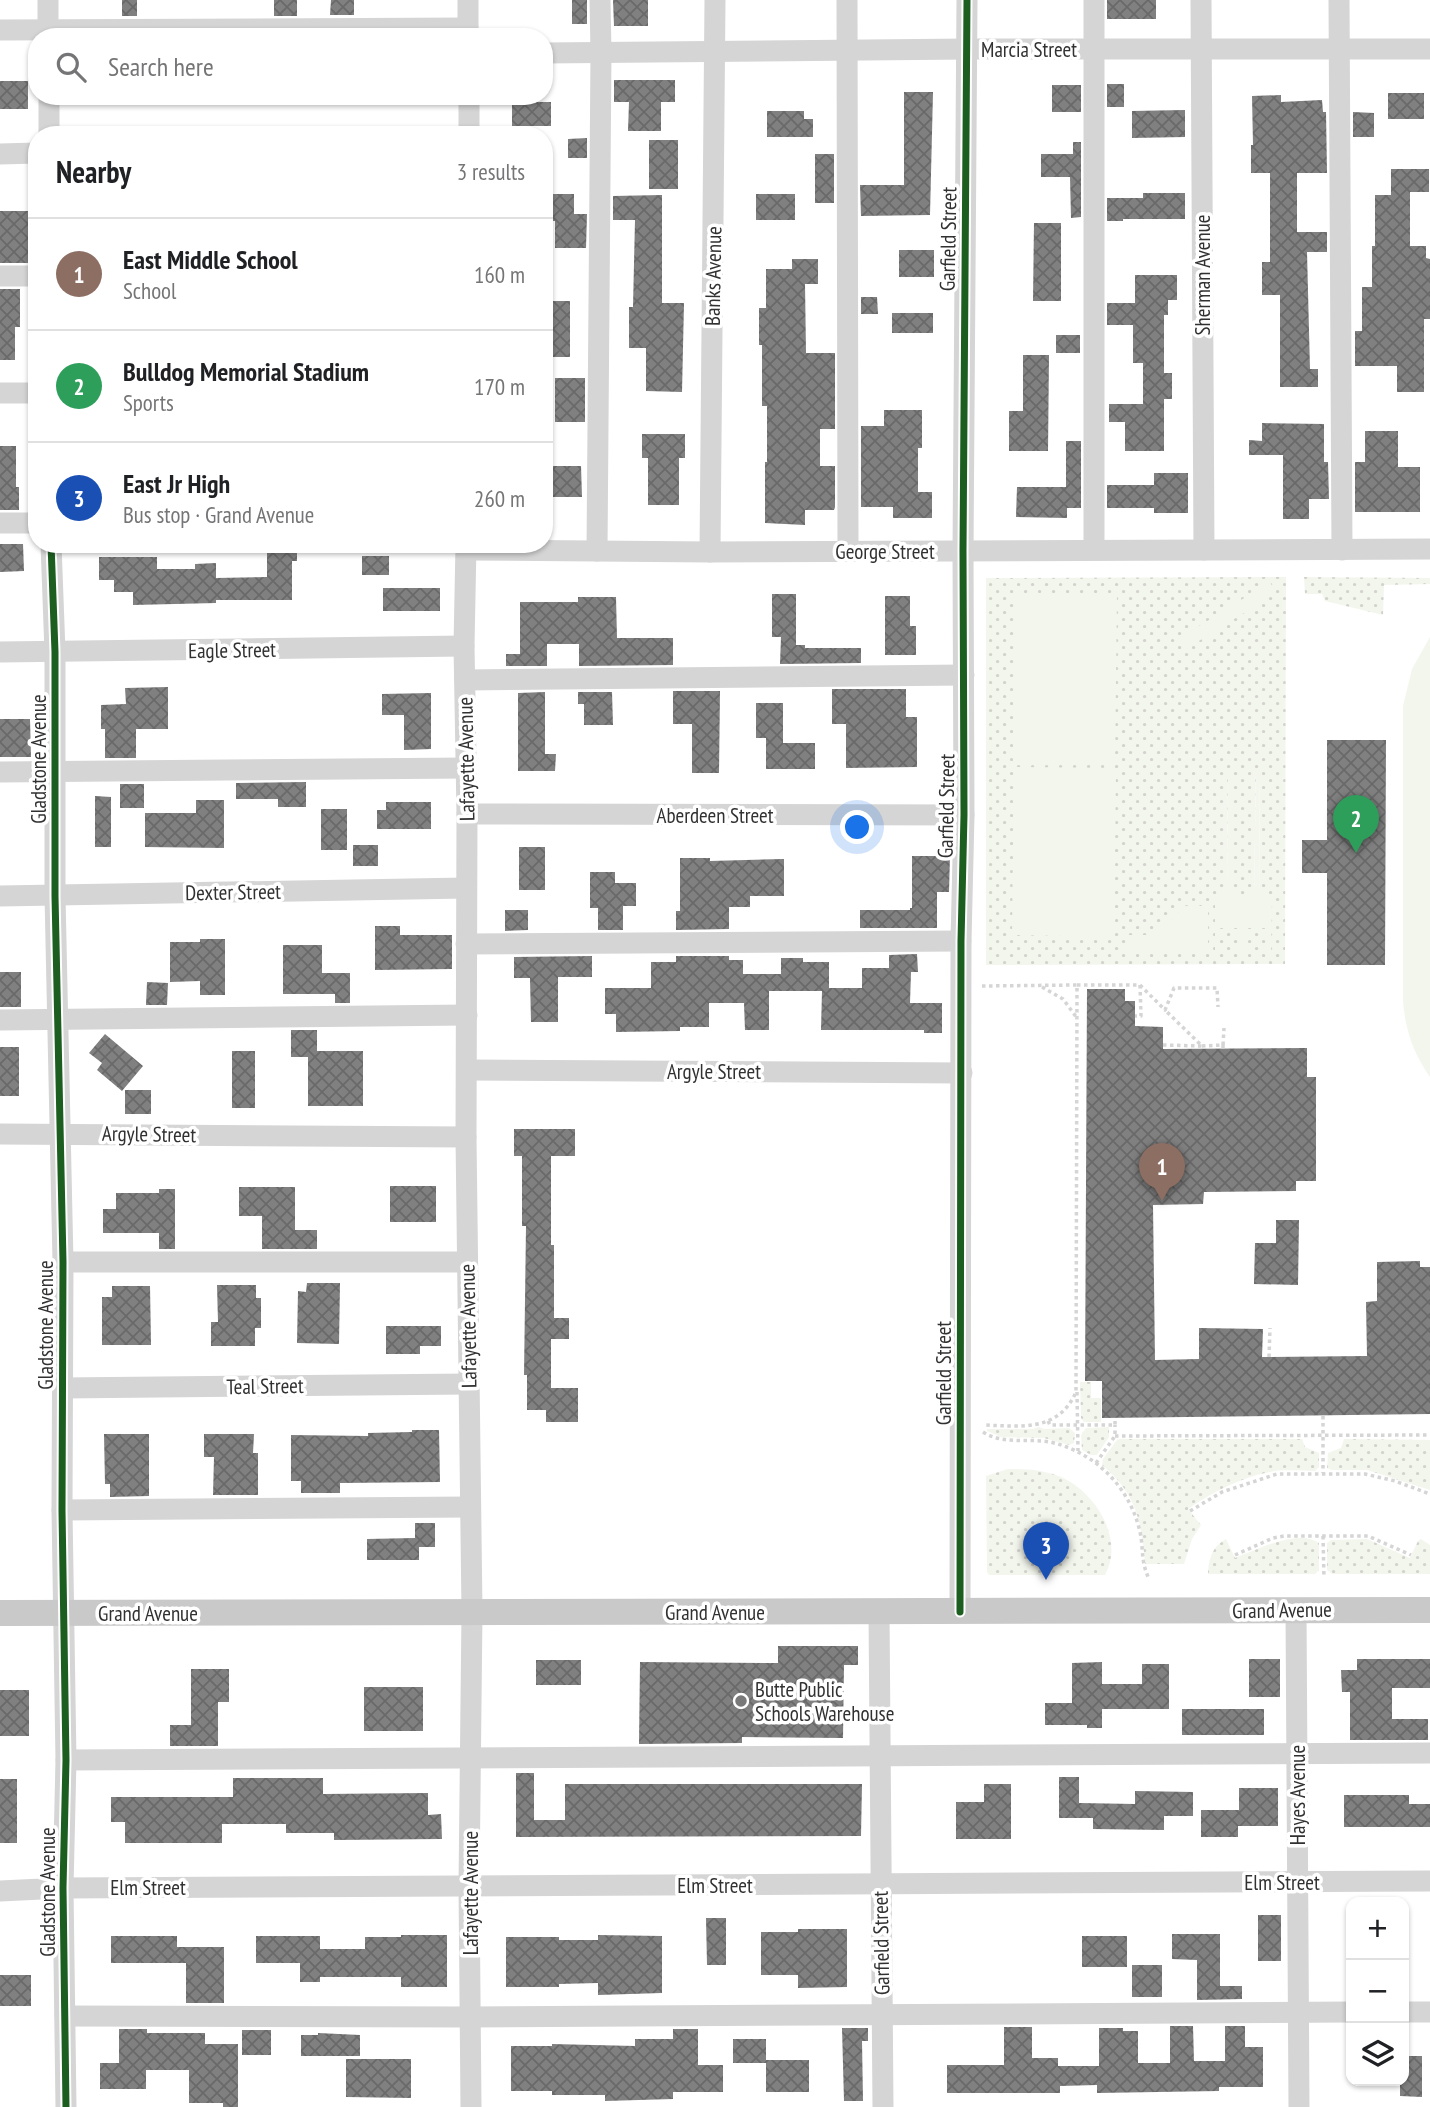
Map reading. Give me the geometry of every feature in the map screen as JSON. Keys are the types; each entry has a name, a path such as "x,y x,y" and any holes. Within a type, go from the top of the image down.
{"main road":[{"name":"Grand Avenue","path":"0,1613 1430,1610"}],"street":[{"path":"48,0 48,28"},
{"path":"468,0 468,28"},
{"path":"597,551 600,0"},
{"name":"Banks Avenue","path":"709,552 716,0"},
{"path":"847,0 848,551"},
{"name":"Garfield Street","path":"960,1612 967,0"},
{"path":"1094,0 1094,551"},
{"name":"Sherman Avenue","path":"1201,0 1204,550"},
{"path":"1339,0 1342,550"},
{"path":"0,30 28,32"},
{"name":"Marcia Street","path":"553,53 1430,49"},
{"path":"49,105 49,126"},
{"path":"469,105 469,126"},
{"path":"0,154 28,153"},
{"path":"0,276 28,276"},
{"path":"0,393 28,393"},
{"path":"0,523 28,523"},
{"name":"George Street","path":"553,550 709,552 1430,549"},
{"name":"Gladstone Avenue","path":"51,553 55,652 57,1020 62,1133 62,1510 66,1760 63,1888 66,2107"},
{"name":"Lafayette Avenue","path":"466,553 466,1137 472,1612 469,1886 471,2107"},
{"name":"Eagle Street","path":"0,652 464,646"},
{"path":"465,680 964,676"},
{"path":"0,772 466,768"},
{"name":"Aberdeen Street","path":"467,814 964,815"},
{"name":"Dexter Street","path":"0,896 466,888"},
{"path":"466,944 961,941"},
{"path":"0,1020 467,1015"},
{"name":"Argyle Street","path":"467,1069 962,1073"},
{"name":"Argyle Street","path":"0,1134 466,1137"},
{"path":"63,1262 467,1262"},
{"name":"Teal Street","path":"62,1388 469,1384"},
{"path":"62,1510 470,1507"},
{"name":"Hayes Avenue","path":"1296,1609 1298,2107"},
{"name":"Garfield Street","path":"879,1612 883,2107"},
{"path":"66,1760 1430,1753"},
{"name":"Elm Street","path":"0,1891 63,1888 1430,1881"},
{"path":"65,2016 470,2017 1346,2012"},
{"path":"1409,2012 1430,2012"}],"path":[{"path":"1077,985 1078,1451"},
{"path":"1135,1016 1140,1016 1140,985"},
{"path":"981,986 1140,985 1202,1046"},
{"path":"1041,986 1058,994 1078,1018"},
{"path":"1165,1010 1174,988 1217,988 1218,1007"},
{"path":"1163,1045 1223,1047 1224,1028"},
{"path":"1269,1357 1270,1328"},
{"path":"983,1425 1034,1426 1048,1421 1068,1407 1077,1386"},
{"path":"1323,1416 1323,1473"},
{"path":"1096,1463 1115,1436 1115,1418"},
{"path":"1048,1421 1050,1425 1115,1425"},
{"path":"983,1432 1000,1439 1044,1441 1078,1451 1111,1476 1127,1497 1139,1530 1142,1565 1149,1579"},
{"path":"1115,1436 1430,1435"},
{"path":"1190,1511 1222,1492 1269,1475 1366,1474 1430,1494"},
{"path":"1235,1555 1284,1536 1368,1536 1411,1555"},
{"path":"1323,1536 1324,1578"}],"shaded area":[{"path":"1286,577 1285,964 986,965 986,578","holes":["1228,769 1232,769 1231,896 1254,897 1256,770 1260,770 1259,897 1272,897 1266,957 1266,928 1247,928 1247,957 1238,957 1238,928 1219,928 1215,897 1227,897"]},
{"path":"1304,577 1430,578 1430,584 1384,585 1383,615 1325,601 1322,594 1305,594"},
{"path":"1270,582 1276,593 1186,649 1180,638"},
{"path":"1015,593 1117,594 1115,763 1013,762"},
{"path":"1430,637 1430,1077 1411,1040 1403,1000 1403,706 1412,669"},
{"path":"1014,767 1116,768 1114,937 1012,935"},
{"path":"1228,769 1232,769 1232,896 1254,896 1256,769 1260,769 1259,896 1272,897 1271,957 1266,957 1266,928 1247,928 1247,957 1238,957 1238,928 1220,928 1219,957 1215,957 1215,897 1227,896"},
{"path":"1185,906 1208,906 1208,953 1127,953 1127,935 1155,935"},
{"path":"1080,1382 1091,1382 1091,1398 1101,1398 1101,1422 1084,1422 1081,1418"},
{"path":"1109,1427 1109,1437 1097,1455 1082,1450 1081,1435 1086,1428"},
{"path":"1069,1428 1075,1433 1074,1443 1069,1445 1044,1438 1001,1437 987,1431 987,1429"},
{"path":"1120,1439 1302,1439 1305,1447 1319,1453 1319,1467 1315,1471 1259,1474 1207,1497 1188,1509 1201,1525 1192,1539 1184,1564 1145,1564 1142,1535 1135,1509 1123,1486 1102,1465 1103,1459"},
{"path":"1344,1439 1430,1440 1430,1490 1367,1470 1327,1468 1328,1453 1341,1448"},
{"path":"1008,1469 1035,1470 1055,1475 1085,1494 1095,1505 1109,1532 1110,1561 1105,1575 989,1575 986,1476"},
{"path":"1226,1539 1235,1558 1289,1539 1311,1539 1319,1543 1319,1570 1315,1574 1208,1574 1212,1554"},
{"path":"1367,1539 1410,1558 1421,1539 1430,1545 1430,1574 1332,1574 1327,1570 1327,1543 1331,1540"}],"building":[{"path":"122,0 137,0 137,16 122,16"},
{"path":"274,0 297,0 297,16 274,16"},
{"path":"331,0 354,0 354,15 330,15"},
{"path":"572,0 587,0 587,24 572,24"},
{"path":"613,0 648,0 648,26 614,26"},
{"path":"1107,0 1156,0 1156,19 1107,19"},
{"path":"614,80 675,80 675,102 661,102 661,131 628,131 629,102 614,102"},
{"path":"0,81 28,81 28,109 0,109"},
{"path":"1107,84 1124,84 1124,107 1107,107"},
{"path":"1052,85 1081,85 1081,112 1052,112"},
{"path":"904,92 933,92 930,215 861,216 860,185 904,185"},
{"path":"1388,93 1424,93 1424,119 1388,119"},
{"path":"1281,95 1281,102 1322,100 1323,112 1326,112 1327,173 1297,173 1297,232 1327,232 1327,252 1307,252 1310,369 1318,369 1318,387 1280,387 1280,295 1262,295 1262,262 1270,262 1270,173 1251,173 1252,96"},
{"path":"512,105 551,105 551,126 512,126"},
{"path":"1185,110 1185,137 1132,138 1132,111"},
{"path":"767,111 804,111 804,119 813,119 813,137 767,137"},
{"path":"1353,112 1374,113 1374,137 1353,137"},
{"path":"587,138 587,158 568,158 568,139"},
{"path":"649,140 678,140 678,189 649,189"},
{"path":"1073,142 1081,142 1081,217 1071,218 1070,177 1041,177 1041,154 1073,154"},
{"path":"815,154 834,154 834,203 815,203"},
{"path":"1391,169 1429,169 1429,192 1410,192 1410,246 1426,246 1426,258 1430,259 1430,319 1424,319 1424,392 1397,392 1397,366 1355,366 1355,331 1362,331 1362,287 1372,287 1375,195 1391,195"},
{"path":"1143,193 1185,193 1185,219 1107,221 1107,198 1143,198"},
{"path":"553,194 574,194 574,214 587,214 586,248 555,248"},
{"path":"756,194 795,194 795,220 756,220"},
{"path":"662,195 662,303 684,303 682,392 646,391 646,348 629,348 635,220 613,220 613,196"},
{"path":"0,211 28,211 28,263 0,263"},
{"path":"1034,223 1061,223 1061,301 1033,301"},
{"path":"899,250 934,250 934,277 899,277"},
{"path":"792,259 818,259 818,284 805,284 806,353 835,353 835,429 820,429 820,466 835,466 835,507 834,510 805,510 805,525 765,523 767,406 762,406 759,308 766,308 766,269 792,269"},
{"path":"1135,275 1177,275 1177,300 1168,300 1168,315 1164,315 1164,373 1172,373 1172,399 1164,399 1164,451 1125,451 1125,422 1109,422 1109,404 1143,404 1143,363 1133,363 1133,325 1107,325 1107,303 1135,303"},
{"path":"0,289 20,289 20,327 15,327 15,360 0,360"},
{"path":"861,297 877,297 878,314 861,314"},
{"path":"553,301 570,301 570,357 553,357"},
{"path":"892,313 933,313 933,333 892,333"},
{"path":"1056,335 1080,335 1080,353 1056,353"},
{"path":"1023,355 1049,355 1048,451 1009,451 1009,411 1023,411"},
{"path":"555,378 585,378 585,422 555,422"},
{"path":"884,410 922,410 922,448 918,448 918,492 932,492 932,518 893,518 893,507 861,507 861,426 884,426"},
{"path":"1262,423 1324,424 1324,462 1328,462 1329,499 1309,499 1309,519 1283,519 1283,455 1249,455 1249,440 1262,441"},
{"path":"1365,431 1398,431 1398,467 1420,467 1420,512 1355,512 1355,462 1365,462"},
{"path":"642,434 685,434 685,458 679,458 679,505 648,505 648,458 642,458"},
{"path":"1066,441 1081,441 1081,508 1067,508 1067,518 1016,517 1017,487 1066,487"},
{"path":"0,446 16,446 19,510 0,510"},
{"path":"553,466 581,466 582,497 553,497"},
{"path":"1154,473 1188,473 1188,513 1154,513 1154,508 1107,508 1107,485 1154,485"},
{"path":"0,544 23,544 24,571 0,572"},
{"path":"267,553 297,553 297,561 292,561 292,600 216,600 216,603 133,605 133,592 114,592 114,580 99,580 99,557 157,557 157,569 195,569 195,564 216,563 216,578 267,577"},
{"path":"362,556 389,556 389,575 362,575"},
{"path":"383,588 440,588 440,611 383,611"},
{"path":"772,594 796,594 796,645 805,645 805,648 861,648 861,663 780,664 781,637 772,637"},
{"path":"885,596 910,596 910,626 916,626 916,655 885,655"},
{"path":"578,597 616,597 617,638 673,638 673,665 579,666 579,644 547,644 547,666 506,666 506,654 520,654 520,602 578,602"},
{"path":"168,687 168,729 136,729 136,758 105,758 105,729 101,729 101,705 126,704 125,688"},
{"path":"832,689 906,689 906,717 917,717 917,767 846,768 846,724 832,724"},
{"path":"673,691 720,691 719,773 692,773 692,724 673,724"},
{"path":"545,692 545,754 556,754 555,771 518,771 518,693"},
{"path":"578,692 612,692 613,725 584,725 584,704 578,704"},
{"path":"431,693 431,749 404,750 404,715 382,715 382,694"},
{"path":"756,703 783,703 783,743 815,743 815,769 766,769 766,738 756,738"},
{"path":"0,719 30,719 31,757 0,757"},
{"path":"1327,740 1386,740 1385,965 1327,965 1327,873 1302,873 1302,840 1327,840"},
{"path":"306,782 306,807 278,807 278,799 236,799 236,783"},
{"path":"120,784 144,784 144,808 120,808"},
{"path":"95,796 111,797 111,847 95,847"},
{"path":"196,800 224,800 224,848 145,847 145,813 196,813"},
{"path":"386,802 431,802 431,829 377,829 377,810 386,810"},
{"path":"321,809 347,809 347,850 321,850"},
{"path":"353,845 378,845 378,866 353,866"},
{"path":"519,847 545,847 545,890 519,890"},
{"path":"912,856 950,856 949,892 937,892 937,928 860,928 860,910 912,908"},
{"path":"680,858 710,858 710,861 784,859 784,896 750,896 750,907 729,907 729,929 676,930 676,911 680,911"},
{"path":"590,872 615,872 615,883 636,883 636,906 623,906 623,930 598,930 598,908 590,908"},
{"path":"505,910 528,910 528,930 505,931"},
{"path":"375,926 400,926 400,935 452,935 452,969 375,970"},
{"path":"200,939 225,939 225,995 200,995 200,981 170,982 170,942 200,942"},
{"path":"283,945 322,945 322,973 350,973 350,1003 335,1003 335,994 283,994"},
{"path":"917,954 918,972 911,972 910,1003 942,1003 942,1033 924,1033 924,1030 821,1030 822,991 769,991 769,1030 745,1030 744,1003 709,1003 709,1027 680,1027 680,1031 616,1032 616,1014 605,1014 605,988 651,988 651,962 676,962 676,956 729,956 729,960 743,960 743,974 781,974 781,958 803,958 803,962 829,962 829,988 862,988 862,968 889,968 889,955"},
{"path":"592,956 592,977 558,977 558,1022 531,1022 530,978 514,978 514,957"},
{"path":"0,972 21,972 21,1007 0,1007"},
{"path":"147,982 168,983 167,1005 146,1005"},
{"path":"1087,989 1125,989 1125,1001 1135,1001 1135,1026 1163,1027 1163,1049 1307,1048 1307,1077 1316,1077 1316,1181 1296,1181 1296,1191 1204,1192 1203,1204 1153,1205 1155,1360 1199,1359 1199,1328 1263,1329 1262,1357 1367,1356 1366,1302 1377,1301 1377,1262 1420,1261 1420,1267 1430,1267 1430,1414 1102,1418 1102,1381 1085,1381"},
{"path":"291,1030 317,1030 317,1051 363,1051 363,1106 308,1106 308,1057 291,1057"},
{"path":"105,1034 143,1066 122,1091 97,1070 102,1063 89,1053"},
{"path":"0,1047 19,1047 19,1096 0,1096"},
{"path":"232,1051 255,1051 255,1108 232,1108"},
{"path":"125,1090 151,1090 151,1114 125,1114"},
{"path":"514,1129 575,1129 575,1156 551,1156 554,1318 569,1318 569,1339 551,1339 551,1388 578,1388 578,1422 546,1422 546,1410 527,1410 527,1375 524,1375 526,1226 522,1226 522,1156 514,1156"},
{"path":"390,1186 436,1186 436,1222 390,1222"},
{"path":"239,1187 295,1187 295,1230 317,1230 317,1249 262,1249 262,1216 239,1216"},
{"path":"159,1189 175,1189 175,1249 159,1249 159,1233 103,1233 103,1209 116,1209 116,1193 159,1193"},
{"path":"1276,1220 1299,1220 1298,1285 1254,1284 1255,1243 1276,1243"},
{"path":"307,1283 340,1283 339,1344 297,1343 298,1291 306,1292"},
{"path":"217,1285 256,1285 256,1298 261,1298 261,1328 255,1328 255,1346 211,1346 211,1322 218,1322"},
{"path":"112,1286 150,1286 151,1345 102,1345 102,1297 112,1297"},
{"path":"386,1326 441,1326 441,1346 420,1346 420,1354 386,1354"},
{"path":"439,1430 440,1482 340,1483 340,1493 301,1493 301,1481 291,1481 291,1435 368,1436 368,1433"},
{"path":"104,1434 149,1434 149,1496 110,1497 110,1484 105,1484"},
{"path":"204,1434 254,1434 253,1453 258,1453 258,1495 213,1495 214,1457 204,1457"},
{"path":"415,1523 435,1523 435,1547 419,1547 419,1560 367,1560 367,1539 415,1538"},
{"name":"Butte Public Schools Warehouse","path":"778,1646 858,1646 858,1665 844,1665 843,1738 742,1737 742,1743 639,1744 640,1662 778,1663"},
{"path":"1249,1659 1280,1659 1280,1697 1249,1697"},
{"path":"1357,1659 1430,1659 1430,1688 1392,1688 1392,1719 1428,1719 1428,1740 1350,1740 1350,1692 1342,1692 1341,1670 1357,1670"},
{"path":"536,1660 581,1660 581,1685 536,1685"},
{"path":"1102,1662 1102,1684 1142,1684 1142,1664 1169,1664 1169,1709 1102,1709 1102,1728 1087,1728 1087,1725 1045,1725 1045,1703 1072,1703 1072,1663"},
{"path":"191,1669 229,1669 229,1702 218,1702 218,1746 170,1746 170,1725 191,1725"},
{"path":"364,1687 423,1687 423,1731 364,1731"},
{"path":"0,1690 29,1690 29,1736 0,1736"},
{"path":"1182,1709 1264,1709 1264,1735 1182,1735"},
{"path":"516,1773 534,1773 534,1820 565,1820 565,1784 862,1784 861,1836 516,1837"},
{"path":"1059,1777 1079,1777 1079,1803 1135,1804 1135,1791 1193,1792 1193,1816 1164,1816 1164,1830 1093,1829 1093,1818 1059,1818"},
{"path":"233,1778 323,1778 323,1794 428,1793 428,1815 441,1814 442,1839 334,1840 334,1833 286,1833 286,1824 222,1824 222,1843 125,1843 125,1822 111,1822 111,1797 233,1797"},
{"path":"0,1779 17,1779 17,1843 0,1843"},
{"path":"984,1784 1011,1784 1011,1839 956,1839 956,1802 984,1802"},
{"path":"1239,1788 1278,1788 1278,1826 1238,1826 1238,1837 1201,1837 1201,1810 1239,1810"},
{"path":"1344,1795 1409,1795 1409,1804 1430,1804 1430,1827 1344,1827"},
{"path":"1258,1915 1281,1915 1281,1961 1258,1961"},
{"path":"706,1918 726,1918 726,1965 707,1965"},
{"path":"798,1929 847,1929 847,1987 798,1988 798,1975 761,1975 761,1932 798,1932"},
{"path":"1172,1934 1220,1934 1220,1986 1242,1986 1242,1999 1197,2000 1197,1960 1172,1959"},
{"path":"447,1935 447,1987 401,1987 401,1977 320,1977 320,1982 300,1982 300,1963 256,1963 256,1936 320,1936 320,1949 365,1949 365,1937"},
{"path":"598,1935 662,1936 662,1993 598,1995 598,1983 559,1984 559,1987 506,1987 506,1937 598,1940"},
{"path":"111,1936 177,1936 177,1947 224,1947 224,2003 186,2003 186,1963 111,1963"},
{"path":"1082,1936 1127,1936 1127,1967 1082,1967"},
{"path":"1132,1965 1162,1965 1162,1997 1132,1997"},
{"path":"0,1975 31,1975 31,2006 0,2006"},
{"path":"1170,2026 1193,2026 1194,2061 1225,2061 1225,2026 1245,2026 1245,2047 1263,2047 1263,2087 1219,2087 1219,2091 1097,2093 1097,2085 1060,2086 1060,2093 947,2093 947,2065 1004,2065 1004,2027 1032,2027 1032,2058 1058,2058 1058,2066 1099,2066 1099,2028 1138,2031 1138,2063 1170,2063"},
{"path":"842,2028 868,2028 868,2041 862,2041 863,2101 844,2101"},
{"path":"119,2029 147,2029 147,2033 205,2033 205,2044 238,2044 238,2107 223,2107 223,2103 189,2103 189,2070 146,2070 146,2089 100,2089 100,2063 119,2063"},
{"path":"673,2029 698,2029 698,2065 723,2065 723,2092 673,2092 673,2099 605,2101 605,2095 552,2095 552,2091 511,2091 511,2046 635,2046 635,2039 673,2039"},
{"path":"242,2030 271,2030 271,2055 242,2055"},
{"path":"301,2035 360,2035 360,2056 301,2056"},
{"path":"733,2039 766,2039 766,2060 809,2060 809,2092 766,2092 766,2063 733,2063"},
{"path":"1409,2056 1422,2056 1422,2097 1400,2096 1400,2086 1409,2086"},
{"path":"346,2059 411,2059 411,2098 346,2097"}],"cycle path":[{"path":"960,1612 967,0"},
{"path":"51,553 63,1262 62,1510 66,1760 63,1888 66,2107"}],"place":[{"name":"Bulldog Memorial Stadium","path":"1356,853"},
{"name":"East Middle School","path":"1162,1201"},
{"name":"East Jr High","path":"1046,1580"},
{"name":"Butte Public Schools Warehouse","path":"741,1701"}]}
